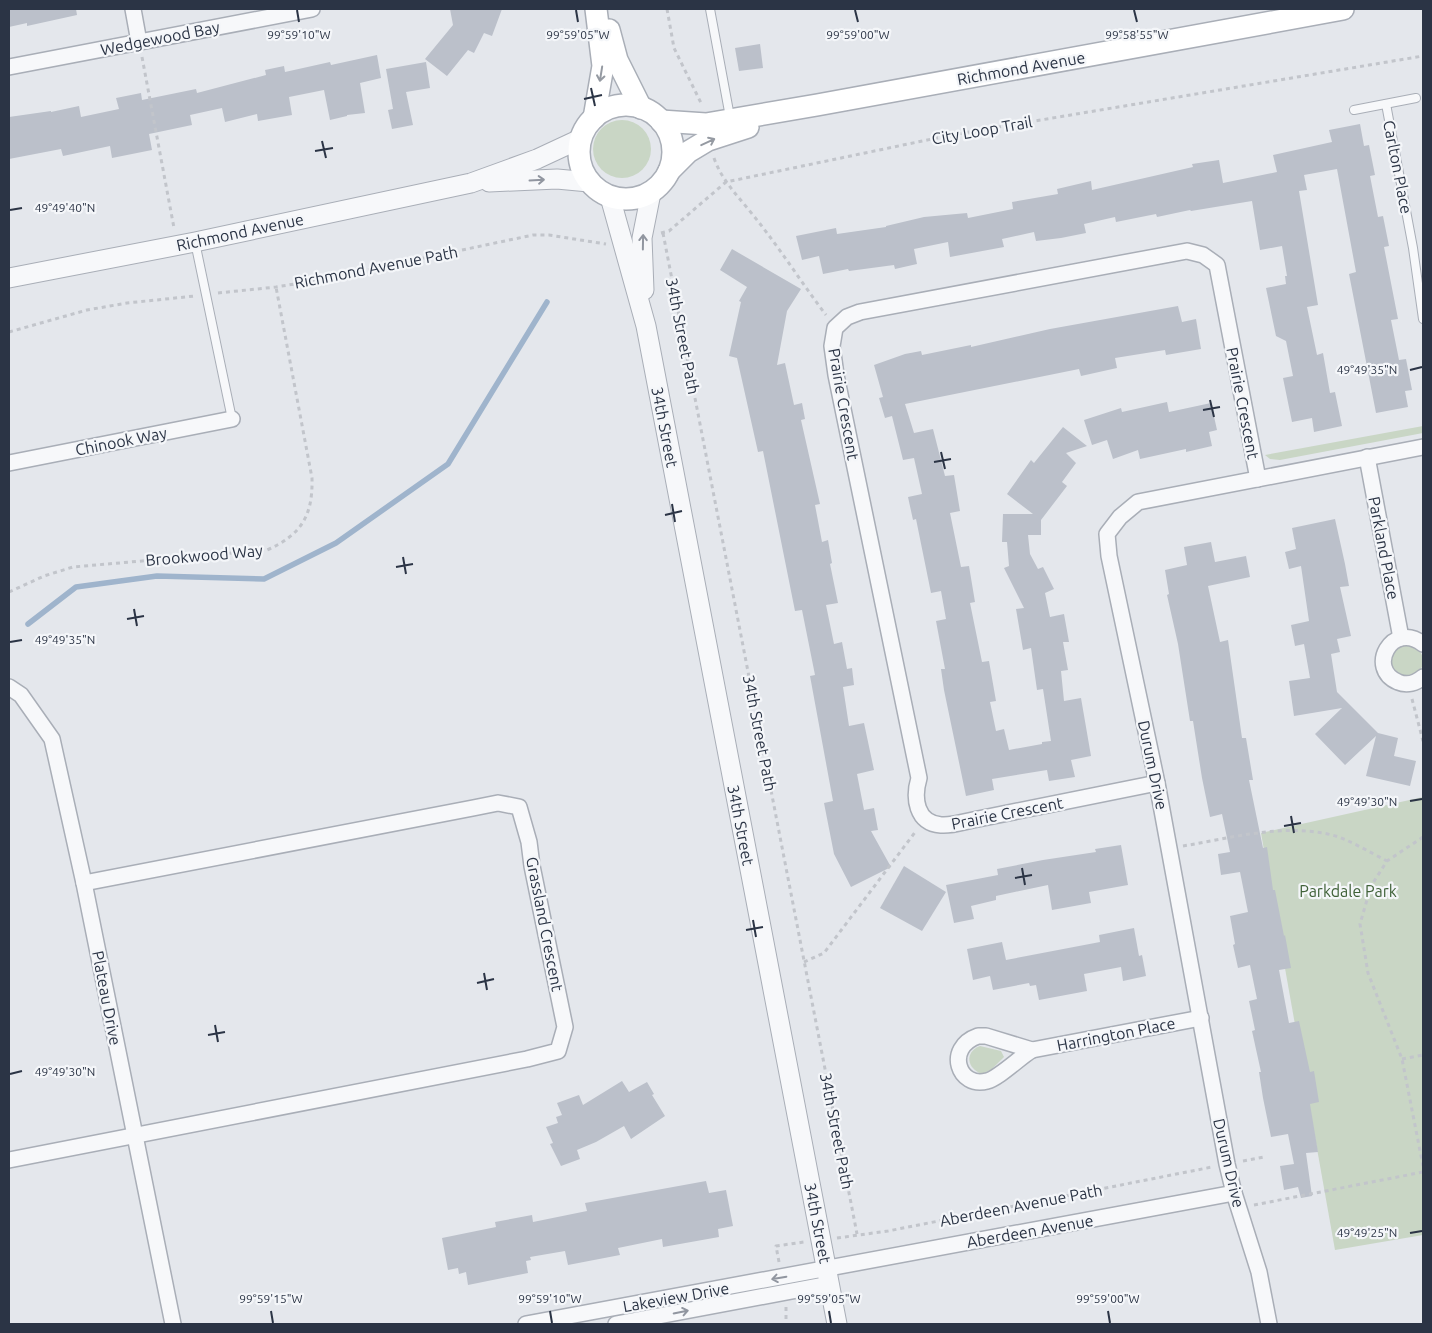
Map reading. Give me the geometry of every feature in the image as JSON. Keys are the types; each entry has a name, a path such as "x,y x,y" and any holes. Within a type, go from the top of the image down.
{"main road":[{"path":"594,118 603,66 596,9"},
{"path":"604,9 617,60 641,108"},
{"name":"Richmond Avenue","path":"669,171 707,132 730,119 817,105 1344,9"},
{"path":"629,105 641,108 652,113 669,132 673,158 669,171 662,183 651,193 638,198 624,200 610,197 598,191 589,182 582,169 578,154 580,139 594,118 604,110 616,106 629,105"},
{"name":"Richmond Avenue","path":"661,121 707,132 817,105"}],"street":[{"path":"133,9 139,42"},
{"name":"Wedgewood Bay","path":"9,67 312,9"},
{"name":"Richmond Avenue","path":"9,278 186,244 471,183 537,160 580,139"},
{"name":"Richmond Avenue","path":"471,183 557,179 589,182"},
{"name":"34th Street","path":"646,326 642,238 651,193"},
{"name":"34th Street","path":"610,197 646,326 837,1324"},
{"name":"Prairie Crescent","path":"1157,783 954,825 939,825 929,821 921,814 916,804 915,790 919,778 836,375 832,346 835,328 847,317 860,312 1187,251 1203,255 1217,265 1258,479"},
{"name":"Chinook Way","path":"9,463 232,419"},
{"name":"Durum Drive","path":"1269,1324 1259,1272 1236,1200 1227,1164 1157,783 1109,556 1107,534 1120,517 1138,502 1423,447"},
{"name":"Parkland Place","path":"1367,457 1401,638"},
{"path":"1423,644 1416,639 1401,638 1388,646 1383,660 1388,675 1401,683 1409,684 1423,677"},
{"name":"Plateau Drive","path":"9,687 21,695 52,740 84,883 134,1136 174,1324"},
{"name":"Grassland Crescent","path":"84,883 498,803 519,807 529,842 532,866 565,1027 558,1052 527,1060 134,1136"},
{"name":"Harrington Place","path":"1032,1050 1201,1018"},
{"path":"9,1160 134,1136"},
{"name":"Aberdeen Avenue","path":"828,1277 1236,1200"},
{"name":"Lakeview Drive","path":"526,1324 828,1277"},
{"name":"Lakeview Drive","path":"616,1324 828,1277"}],"lane":[{"path":"710,9 730,119"},
{"path":"1354,110 1416,98"},
{"name":"Carlton Place","path":"1386,104 1413,248 1423,319"},
{"path":"186,244 205,294 232,419"}],"path":[{"path":"667,9 674,48 702,104 707,132 718,169 726,182 754,215 835,328"},
{"path":"139,42 186,244"},
{"name":"City Loop Trail","path":"726,182 951,135 1423,56"},
{"path":"642,238 669,231 726,182"},
{"name":"34th Street Path","path":"663,232 856,1234"},
{"name":"Richmond Avenue Path","path":"9,332 103,307 325,279 533,235 549,235 603,244 624,242"},
{"name":"Brookwood Way","path":"9,592 44,576 73,567 267,550 279,545 302,525 309,509 312,478 276,286"},
{"path":"1409,684 1423,741"},
{"path":"1169,848 1261,833 1302,830 1334,835 1387,861"},
{"path":"804,962 824,953 916,831"},
{"path":"1423,837 1387,861 1371,886 1360,924 1368,973 1402,1059 1423,1166"},
{"path":"1402,1059 1423,1055"},
{"name":"Aberdeen Avenue Path","path":"776,1246 888,1231 1264,1157"},
{"path":"1236,1200 1423,1172"}],"green space":[{"path":"616,120 628,120 643,128 651,143 651,155 643,170 628,178 616,178 601,170 593,155 593,143 601,128"},
{"path":"1423,426 1423,433 1280,460 1270,459 1265,455"},
{"path":"1407,645 1413,646 1418,650 1422,655 1422,667 1418,672 1413,676 1407,677 1401,676 1396,672 1392,667 1391,661 1392,655 1396,650 1401,646"},
{"name":"Parkdale Park","path":"1423,797 1423,1235 1335,1250 1261,833"},
{"path":"980,1046 1001,1051 1004,1057 992,1069 982,1074 973,1068 969,1060 971,1052"}],"building":[{"path":"9,9 76,9 77,15 27,26 27,23 9,27"},
{"path":"450,9 502,9 492,36 484,33 474,53 468,50 447,76 425,59 453,25"},
{"path":"760,44 763,68 739,71 735,48"},
{"path":"377,55 381,78 360,83 365,113 347,115 330,120 324,90 289,97 292,115 258,121 257,114 225,122 222,108 190,115 192,125 149,134 152,150 112,158 110,146 63,156 61,149 9,159 9,117 51,112 79,106 81,117 119,109 116,98 141,93 142,100 196,89 197,93 266,75 265,70 284,66 285,72 330,62 331,65"},
{"path":"426,62 430,88 406,92 413,125 392,129 388,110 393,109 386,69"},
{"path":"1360,124 1364,146 1369,145 1375,175 1370,176 1378,217 1383,216 1389,246 1384,247 1398,319 1391,320 1399,360 1406,359 1412,390 1405,391 1408,407 1376,413 1349,274 1356,272 1337,169 1304,175 1307,190 1299,191 1318,305 1307,307 1317,355 1323,353 1330,393 1335,392 1342,426 1314,432 1312,418 1292,422 1283,378 1293,376 1286,341 1276,336 1266,288 1286,284 1285,276 1287,276 1282,246 1260,250 1252,201 1157,217 1156,214 1116,222 1115,217 1084,224 1086,233 1061,238 1036,241 1034,232 1002,239 1004,247 950,257 948,242 914,249 917,264 895,269 894,265 849,271 848,269 823,274 819,256 802,260 796,236 836,228 837,234 886,227 924,217 967,213 968,218 1013,209 1012,202 1058,194 1057,189 1091,181 1092,190 1193,167 1192,164 1219,160 1223,183 1277,172 1273,155 1332,142 1329,130"},
{"path":"732,249 801,289 787,311 777,365 785,363 794,405 802,403 805,419 801,420 820,504 815,505 822,542 828,540 832,563 830,564 838,603 826,605 834,644 842,642 847,669 852,668 854,685 843,687 849,726 864,723 874,770 857,774 864,810 874,808 878,830 871,831 891,867 851,887 834,854 824,803 833,801 810,676 815,675 802,610 795,611 763,451 758,452 737,358 729,356 741,302 739,301 747,287 720,270"},
{"path":"1178,306 1182,322 1196,319 1201,349 1166,355 1165,350 1115,358 1117,368 1081,376 1079,369 905,404 914,433 933,429 945,476 954,475 960,511 950,513 961,567 969,566 975,602 970,603 982,662 989,661 996,701 990,702 996,731 1004,729 1009,750 1051,741 1043,689 1037,690 1031,648 1023,650 1016,609 1024,608 1004,568 1009,566 1007,542 1002,542 1003,514 1033,514 1007,494 1031,460 1034,463 1063,427 1087,446 1066,453 1076,463 1062,482 1067,486 1041,520 1041,535 1028,535 1030,554 1038,569 1043,567 1054,589 1045,593 1050,617 1064,614 1069,642 1063,642 1068,670 1061,671 1064,701 1081,698 1091,756 1071,760 1075,777 1049,781 1047,770 992,779 994,790 966,796 941,669 945,669 936,621 946,619 941,591 931,593 916,519 913,520 908,497 922,494 914,458 903,460 892,416 885,418 879,398 883,397 874,365 905,354 921,351 922,355 971,345 971,347 1050,329"},
{"path":"1167,402 1169,412 1211,403 1217,430 1209,432 1212,446 1186,452 1186,449 1140,459 1138,450 1113,459 1107,440 1092,445 1084,420 1121,408 1122,412"},
{"path":"1335,519 1349,586 1340,587 1351,636 1337,639 1340,652 1331,654 1337,692 1378,733 1398,738 1394,756 1416,761 1410,786 1366,776 1376,736 1345,765 1315,734 1342,708 1294,716 1289,681 1310,678 1304,644 1295,646 1291,625 1309,621 1301,566 1289,569 1285,552 1296,549 1292,528"},
{"path":"1211,542 1215,562 1246,556 1250,577 1208,586 1220,642 1228,640 1242,738 1246,738 1253,780 1249,780 1263,848 1267,847 1273,890 1275,890 1285,935 1291,968 1279,970 1289,1023 1299,1021 1310,1072 1314,1071 1319,1102 1310,1104 1318,1152 1306,1153 1312,1196 1301,1198 1298,1187 1284,1190 1280,1166 1294,1164 1288,1134 1271,1137 1259,1072 1261,1072 1252,1031 1255,1030 1249,1001 1257,999 1250,965 1238,968 1230,916 1248,912 1240,872 1221,875 1218,854 1230,852 1222,814 1210,817 1193,721 1190,721 1178,644 1167,595 1169,594 1165,570 1187,565 1184,547"},
{"path":"1121,845 1128,885 1089,892 1091,903 1052,910 1048,885 996,896 996,900 971,906 974,919 954,923 946,885 998,875 997,869 1096,852 1095,849"},
{"path":"904,866 946,892 922,931 880,908"},
{"path":"1134,928 1139,956 1142,955 1146,976 1123,981 1121,967 1084,974 1087,991 1039,1000 1036,985 1030,986 1029,983 993,990 990,976 973,980 967,949 1002,942 1006,960 1100,942 1099,935"},
{"path":"622,1081 629,1092 647,1082 654,1094 652,1095 665,1116 631,1139 624,1126 596,1142 577,1150 580,1159 561,1166 550,1144 553,1143 546,1127 558,1123 556,1117 562,1115 557,1103 579,1095 583,1105"},
{"path":"706,1181 709,1193 726,1190 733,1226 718,1229 719,1237 663,1247 662,1239 618,1248 620,1255 568,1265 565,1251 530,1257 531,1260 526,1261 528,1273 468,1285 466,1272 459,1274 458,1268 448,1270 442,1238 496,1227 495,1222 532,1215 533,1222 587,1211 585,1203"}],"waterway":[{"path":"28,624 76,587 157,576 264,579 336,543 448,464 547,302"}]}
